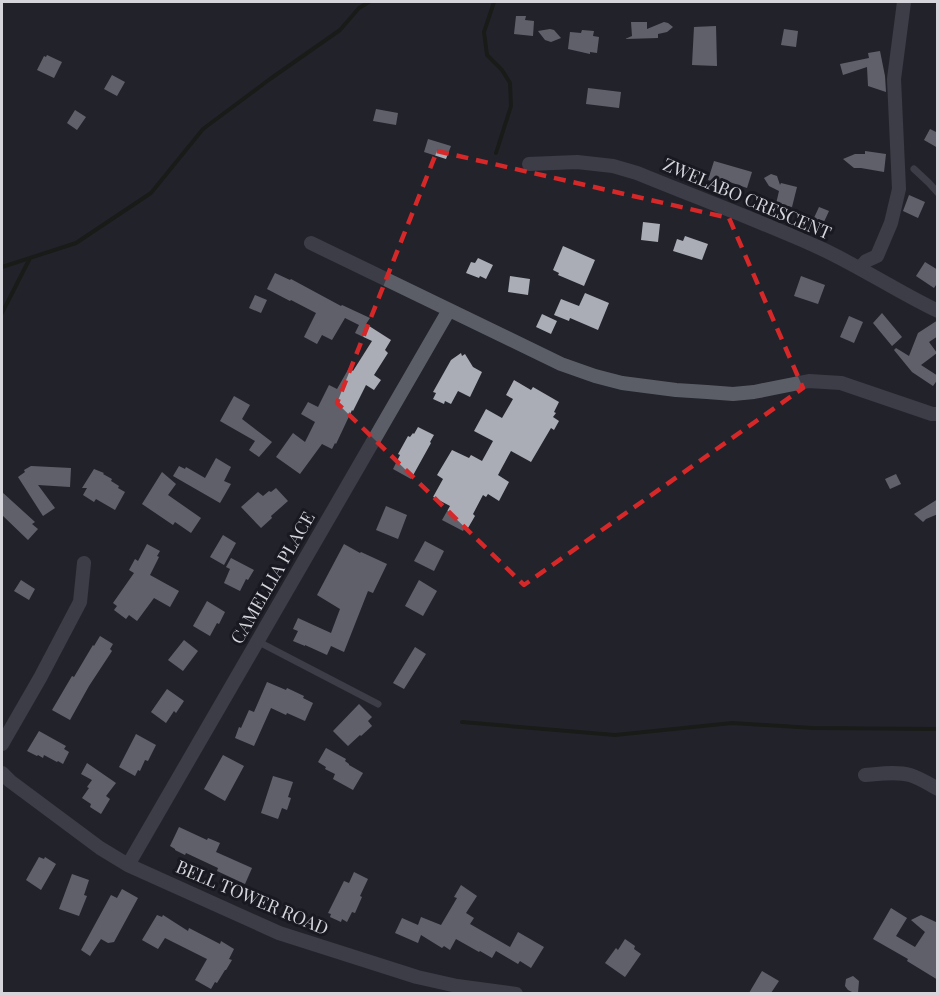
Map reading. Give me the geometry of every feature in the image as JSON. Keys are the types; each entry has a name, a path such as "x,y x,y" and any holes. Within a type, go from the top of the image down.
{"street":[{"path":"860,268 866,261 877,256 891,223 897,201 899,176 894,79 904,2"},
{"name":"ZWELABO CRESCENT","path":"529,164 578,162 613,166 637,173 819,248 938,311"},
{"path":"311,243 561,364 595,376 622,383 733,394 809,381 841,383 932,414 938,414"},
{"name":"CAMELLIA PLACE","path":"128,865 449,310"},
{"path":"2,744 80,602 84,563"},
{"name":"BELL TOWER ROAD","path":"2,773 100,848 128,865 279,933 417,977 457,986 516,993"},
{"path":"865,775 892,773 909,775 938,789"}],"lane":[{"path":"914,169 938,193"},
{"path":"257,641 378,704"}],"highlighted area":[{"path":"437,151 729,218 803,388 524,585 337,403"}],"building":[{"path":"516,16 526,16 525,20 534,21 533,36 514,34"},
{"path":"631,22 647,22 647,29 664,22 673,27 667,32 658,34 658,38 625,39 632,36"},
{"path":"716,26 717,66 692,65 694,27"},
{"path":"550,29 561,38 551,42 545,40 538,31"},
{"path":"784,29 798,31 796,47 781,45"},
{"path":"582,30 594,31 593,36 599,37 597,53 590,52 590,54 568,49 570,32 581,33"},
{"path":"880,51 886,92 868,86 867,67 843,75 840,64 869,58 868,53"},
{"path":"47,55 62,62 54,78 37,70 44,56"},
{"path":"112,75 125,82 117,96 104,89"},
{"path":"588,88 621,92 619,108 586,104"},
{"path":"376,109 398,113 396,125 373,121"},
{"path":"75,110 86,117 77,130 67,123"},
{"path":"930,129 938,133 938,148 924,140"},
{"path":"428,139 451,146 446,159 424,152"},
{"path":"865,151 886,154 884,172 854,168 843,159 855,154 865,154"},
{"path":"714,161 752,172 747,188 724,180 723,185 708,180"},
{"path":"771,174 777,176 780,185 781,183 797,187 792,207 776,204 779,191 769,186 764,178"},
{"path":"909,195 925,202 918,218 903,211"},
{"path":"819,207 829,211 823,224 813,220"},
{"path":"643,222 660,224 658,242 641,240"},
{"path":"685,236 708,244 702,260 673,251 677,239 683,241"},
{"path":"563,246 595,260 584,286 558,275 559,273 553,270"},
{"path":"478,258 493,265 486,279 466,273 471,262 475,263"},
{"path":"925,262 938,270 938,282 934,288 916,276"},
{"path":"275,273 370,318 366,324 391,340 385,350 388,353 374,375 381,380 374,390 366,385 336,444 332,449 322,444 300,474 276,457 293,433 305,442 315,422 301,414 308,402 318,407 329,385 337,389 349,368 353,371 372,341 355,333 359,325 345,318 332,340 322,335 317,344 304,337 316,313 267,289"},
{"path":"510,276 530,279 528,295 508,292"},
{"path":"801,276 825,285 818,304 794,296"},
{"path":"585,293 609,303 598,330 570,318 569,321 554,315 561,299 579,306"},
{"path":"255,295 267,300 261,313 249,308"},
{"path":"882,313 902,337 892,346 873,323"},
{"path":"542,314 557,321 551,334 536,327"},
{"path":"849,316 863,322 854,343 840,337"},
{"path":"938,320 938,336 929,342 937,353 921,365 938,376 933,386 912,372 894,350 896,348 909,356 918,333"},
{"path":"461,353 462,356 465,354 473,367 482,372 470,397 458,391 451,404 445,401 444,404 433,399 436,393 433,392 451,360"},
{"path":"514,380 531,390 533,387 559,402 553,417 559,421 554,430 551,428 531,462 511,451 498,475 509,482 499,501 488,494 486,497 483,495 473,514 475,516 468,528 465,527 463,531 442,520 450,506 433,497 443,479 437,475 452,450 469,458 471,455 482,461 493,441 474,431 486,409 502,418 513,399 506,395"},
{"path":"234,396 250,405 242,419 272,442 259,457 249,450 255,441 220,421"},
{"path":"418,427 434,435 411,479 393,469 408,436 414,434"},
{"path":"216,458 231,467 224,481 231,484 220,503 173,476 179,466 185,469 186,467 205,478"},
{"path":"31,466 71,468 70,487 38,485 55,508 43,516 18,477"},
{"path":"94,469 104,473 125,492 115,510 96,499 94,502 83,495 87,488 82,488"},
{"path":"162,472 176,484 168,495 201,518 191,533 175,522 173,525 142,504"},
{"path":"896,474 901,484 890,489 885,479"},
{"path":"276,488 288,501 261,528 241,507 258,492 263,496"},
{"path":"2,492 35,522 32,524 38,529 28,540 2,515"},
{"path":"938,499 938,514 923,522 914,514"},
{"path":"386,506 407,515 398,539 376,530"},
{"path":"223,535 236,543 224,565 210,557"},
{"path":"425,541 444,551 434,571 414,561"},
{"path":"147,544 160,551 150,575 179,591 170,607 154,598 137,621 129,615 126,619 114,610 117,606 113,603 134,573 129,570 135,559 138,561"},
{"path":"344,544 387,564 373,593 368,591 344,652 331,646 327,655 293,641 298,631 293,629 298,618 331,633 340,609 317,595"},
{"path":"231,558 254,570 240,591 224,583 230,569 226,567"},
{"path":"21,580 35,589 29,600 14,591"},
{"path":"419,580 437,591 423,616 405,606"},
{"path":"207,601 225,612 210,636 193,626"},
{"path":"100,636 113,644 110,649 112,651 70,720 52,710"},
{"path":"184,640 198,651 183,671 168,660"},
{"path":"415,647 426,654 404,689 393,683"},
{"path":"267,682 286,690 287,688 313,703 305,721 271,708 254,746 235,738 249,710 254,712"},
{"path":"167,689 184,701 166,723 151,712"},
{"path":"359,704 372,717 368,721 372,726 348,746 333,731"},
{"path":"39,731 66,746 64,749 69,752 63,764 44,755 43,758 27,751"},
{"path":"136,734 156,745 148,761 145,760 135,776 119,767"},
{"path":"326,748 346,759 349,765 363,773 353,790 333,779 335,774 318,762"},
{"path":"223,755 244,766 225,801 204,789"},
{"path":"87,763 116,783 106,796 110,799 101,814 82,798 92,780 81,774"},
{"path":"273,776 293,782 287,810 282,808 278,819 261,813"},
{"path":"179,827 207,840 208,838 220,843 216,852 252,868 245,884 217,871 218,868 186,853 185,855 170,846"},
{"path":"39,857 44,859 45,857 56,864 41,890 26,880"},
{"path":"354,872 368,879 355,913 352,912 347,922 342,919 341,922 330,917 331,914 328,913 344,881 349,883"},
{"path":"72,874 89,880 84,895 87,896 79,916 59,909"},
{"path":"461,885 477,896 466,913 474,918 470,924 510,947 518,932 544,947 531,968 520,961 518,964 496,951 492,958 456,939 450,950 444,946 442,948 421,935 418,943 395,933 402,918 418,925 421,917 441,925 457,898 454,897"},
{"path":"122,889 138,898 114,942 108,943 101,939 90,956 81,950 111,895 117,898"},
{"path":"891,908 907,918 896,936 915,947 925,932 911,920 921,915 938,923 938,980 873,939"},
{"path":"157,915 162,917 163,915 188,931 189,928 234,949 229,959 232,960 211,989 195,980 207,959 165,938 158,949 142,940"},
{"path":"625,939 641,954 625,977 605,963"},
{"path":"762,971 779,981 771,993 749,993"},
{"path":"853,976 859,981 858,993 848,990 845,986 846,979"}],"waterway":[{"path":"2,267 76,243 151,193 203,129 340,30 359,8 369,2"},
{"path":"494,2 484,32 487,55 502,70 510,83 511,106 496,153"},
{"path":"2,313 30,258"},
{"path":"462,722 615,735 732,723 813,728 938,729"}]}
